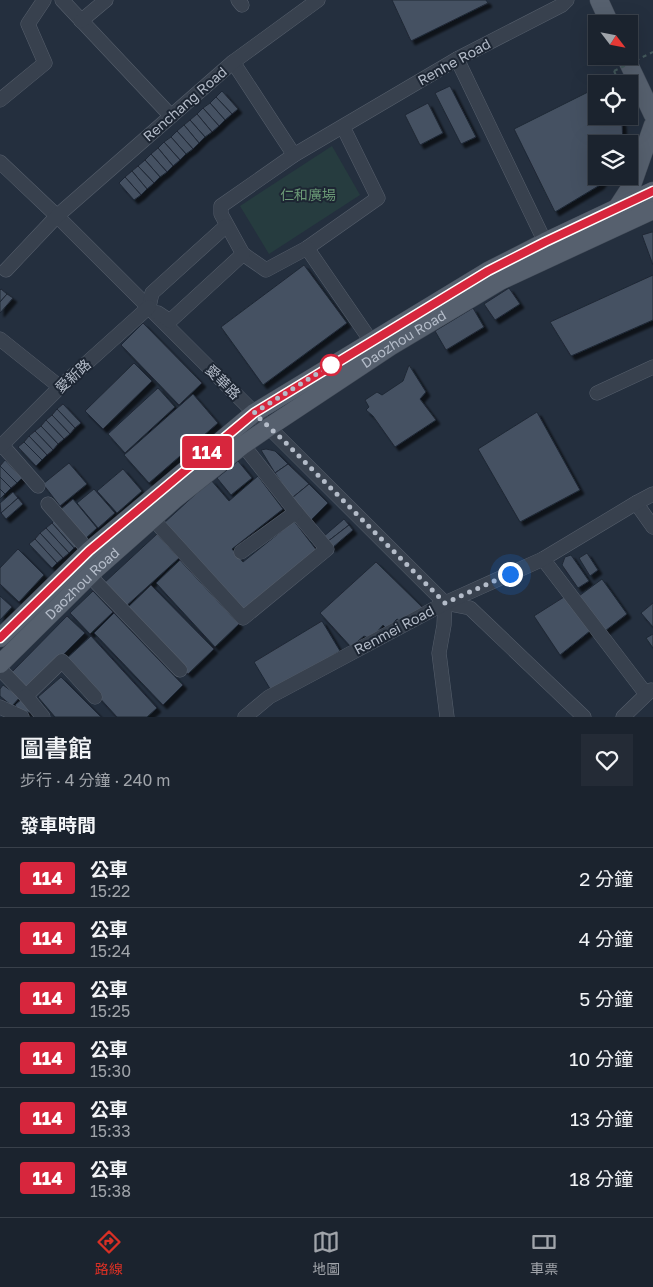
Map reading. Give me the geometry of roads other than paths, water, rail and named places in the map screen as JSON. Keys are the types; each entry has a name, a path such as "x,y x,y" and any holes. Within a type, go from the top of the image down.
{"main road":[{"path":"598,0 606,15"},
{"path":"629,65 653,115"},
{"path":"616,208 632,185 653,125"},
{"name":"Daozhou Road","path":"0,638 89,551 254,413 488,271 653,191"},
{"name":"Daozhou Road","path":"0,664 90,576 153,519 243,445 392,346 500,281 645,218 653,210"}],"street":[{"path":"0,100 45,64 28,24 44,0"},
{"path":"62,0 171,116"},
{"path":"81,21 106,0"},
{"name":"Renchang Road","path":"6,270 57,216 233,62 318,0"},
{"name":"Renhe Road","path":"226,226 221,214 221,206 294,155 457,59 562,5 567,0"},
{"path":"457,59 545,242"},
{"path":"233,62 294,155"},
{"path":"243,254 170,321 149,307 152,293 226,226 243,254 266,270 307,248 378,198 343,127"},
{"name":"愛華路","path":"0,162 149,307 445,603"},
{"path":"307,248 372,341"},
{"name":"愛新路","path":"1,446 60,387 149,307"},
{"path":"0,339 60,387"},
{"path":"597,393 653,367"},
{"path":"153,519 243,618 327,549 243,445"},
{"path":"1,446 38,486"},
{"name":"Renmei Road","path":"245,717 269,697 445,603 543,560 636,502 653,494"},
{"path":"636,502 653,527"},
{"path":"48,504 89,551"},
{"path":"241,552 296,512"},
{"path":"543,560 649,691 623,717"},
{"path":"90,576 180,670"},
{"path":"447,717 439,653 444,625 445,603 470,608 584,717"},
{"path":"26,696 62,661 95,697"},
{"path":"0,669 43,717"},
{"path":"0,707 22,717"}],"park label":[{"name":"仁和廣場","path":"308,195"}]}
